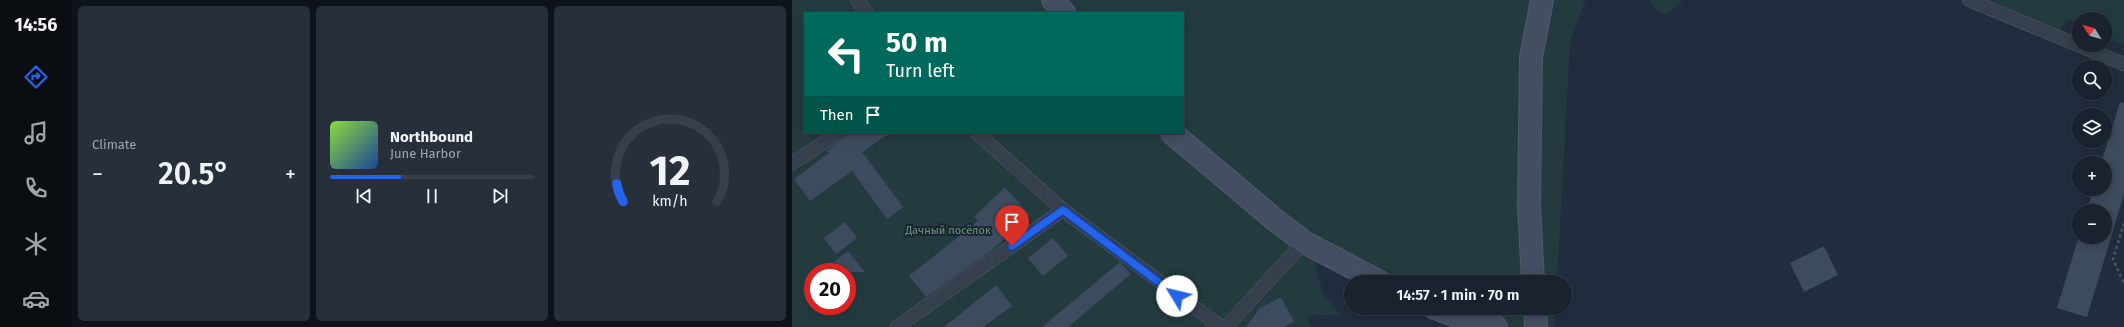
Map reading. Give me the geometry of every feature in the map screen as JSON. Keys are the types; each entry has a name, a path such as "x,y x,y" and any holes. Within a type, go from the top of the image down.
{"street":[{"path":"1053,0 1063,12"},
{"path":"1533,275 1529,206 1531,57 1542,0"},
{"path":"1173,134 1274,219 1304,242 1366,275"},
{"path":"1453,315 1477,324 1496,327"},
{"path":"1535,315 1536,327"}],"lane":[{"path":"857,0 866,12"},
{"path":"1969,0 2124,64"},
{"path":"792,163 837,134"},
{"path":"978,134 1063,210 1221,327"},
{"path":"897,327 1063,210"},
{"path":"1226,327 1304,242"}],"path":[{"path":"2124,223 2113,259 2124,284"}],"green space":[{"name":"Дачный посёлок","path":"792,0 1585,0 1570,42 1557,275 1364,275 1313,253 1322,293 1341,316 1311,315 1307,320 1312,327 792,327"},
{"path":"1650,0 1681,0 1680,4 1665,15 1653,8"},
{"path":"1990,0 2124,0 2124,45 2112,41 2112,12 2072,12 2072,20 2070,19 2057,31"},
{"path":"1457,315 1555,315 1554,327 1496,327"}],"building":[{"path":"2120,102 2124,103 2124,194 2112,234 2112,204 2089,204 2091,196 2112,196 2112,156 2103,156 2106,148 2112,148 2112,128"},
{"path":"850,134 889,134 862,152 903,207 887,219 852,171 810,201 794,179 829,153 827,151"},
{"path":"1005,187 1030,215 991,251 926,297 909,276 978,221 974,217"},
{"path":"845,222 857,238 836,254 824,238"},
{"path":"1053,238 1068,256 1043,276 1028,258"},
{"path":"2077,244 2109,244 2087,317 2057,308"},
{"path":"1824,246 1838,275 1804,292 1790,263"},
{"path":"848,251 865,272 856,272 856,263 833,263"},
{"path":"1120,262 1131,274 1068,327 1042,327"},
{"path":"996,285 1012,306 983,327 944,327"},
{"path":"1281,297 1294,322 1283,327 1246,327 1260,308"}],"route":[{"path":"1012,246 1063,210 1177,296"}]}
